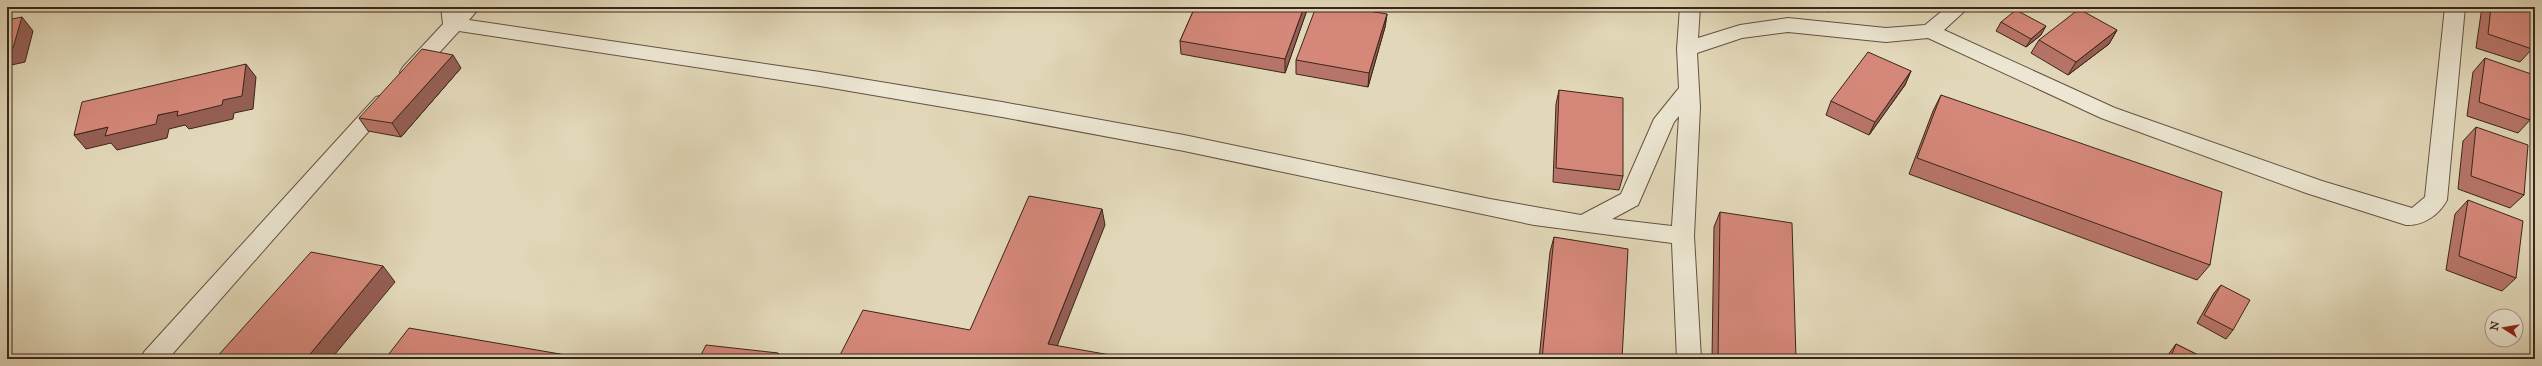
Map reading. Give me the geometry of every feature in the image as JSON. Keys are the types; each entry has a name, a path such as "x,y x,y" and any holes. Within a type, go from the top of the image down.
{"street":[{"path":"153,359 452,16 470,7"},
{"path":"1689,359 1683,236 1690,108 1687,49 1690,7"},
{"path":"1930,31 1959,7"},
{"path":"1687,49 1740,32 1788,25 1886,35 1930,31 2108,113 2314,187 2406,216 2416,217 2436,200 2455,7"},
{"path":"452,16 649,53 833,83 892,90 1183,143 1538,217 1683,236"},
{"path":"1585,223 1630,199 1665,119 1689,90"}],"building":[{"path":"1195,7 1304,7 1285,59 1180,41"},
{"path":"1316,7 1345,7 1387,14 1369,73 1296,60"},
{"path":"2491,7 2535,7 2532,49 2488,34"},
{"path":"2079,9 2117,30 2076,62 2039,40"},
{"path":"2016,10 2046,26 2031,39 2001,22"},
{"path":"22,17 13,48 7,50 7,20"},
{"path":"422,49 453,55 392,123 359,118"},
{"path":"1868,52 1911,71 1875,122 1831,101"},
{"path":"2485,58 2534,75 2530,120 2479,102"},
{"path":"246,64 242,96 223,100 222,105 177,116 178,111 158,115 156,124 105,136 108,127 74,135 82,102"},
{"path":"1559,90 1623,98 1623,176 1556,168"},
{"path":"1941,95 2222,192 2210,265 1917,158"},
{"path":"2476,127 2528,145 2524,195 2471,176"},
{"path":"1029,196 1102,209 1048,344 1133,359 838,359 863,310 970,330"},
{"path":"2468,200 2523,221 2516,278 2459,256"},
{"path":"1720,212 1792,223 1796,359 1718,359"},
{"path":"1554,237 1628,249 1622,359 1542,359"},
{"path":"311,252 383,266 306,359 215,359"},
{"path":"2221,285 2250,300 2233,330 2204,315"},
{"path":"409,328 589,359 385,359"},
{"path":"2176,344 2206,359 2170,359"},
{"path":"706,345 778,353 776,359 699,359"},
{"path":"788,357 803,359 788,359"}]}
